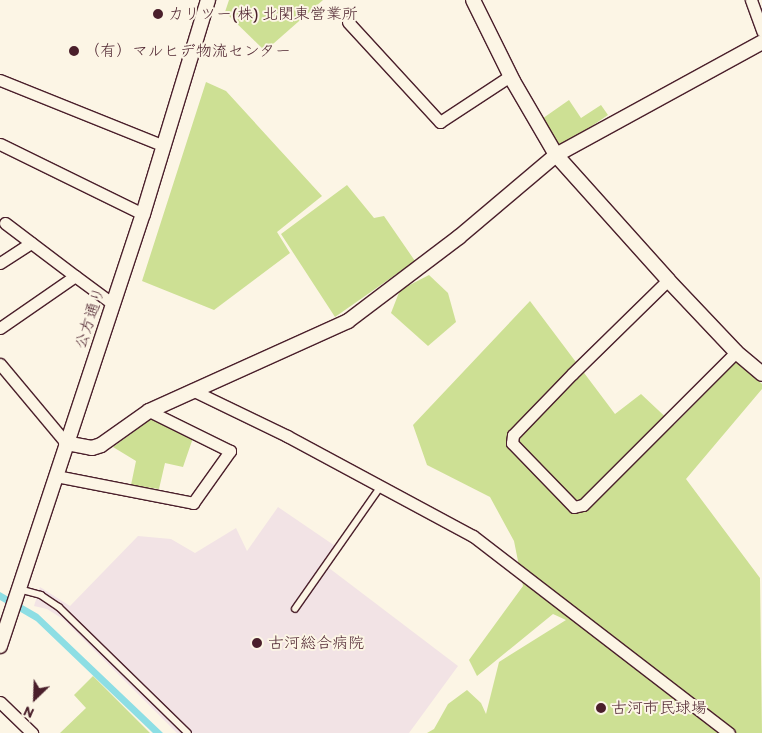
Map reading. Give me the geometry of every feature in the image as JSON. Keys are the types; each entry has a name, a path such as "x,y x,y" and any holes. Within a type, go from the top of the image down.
{"street":[{"name":"公方通り","path":"0,646 143,214 208,0"},
{"path":"474,0 510,76 556,155 668,280 736,352 762,374"},
{"path":"751,0 762,31"},
{"path":"348,22 440,122 510,76"},
{"path":"0,364 66,443 92,448 149,411 348,321 451,243 556,155 762,42"},
{"path":"0,80 164,146"},
{"path":"0,144 143,214"},
{"path":"5,223 113,304"},
{"path":"0,263 31,243"},
{"path":"0,328 75,276"},
{"path":"668,280 513,435 512,443 574,507 583,505 736,352"},
{"path":"192,390 381,486 473,536 729,733"},
{"path":"56,476 193,503 230,451 149,411"},
{"path":"0,702 32,733"}],"lane":[{"path":"295,609 381,486"},
{"path":"19,589 42,595 60,607 188,733"}],"shaded area":[{"name":"古河総合病院","path":"278,507 341,550 329,568 458,666 409,733 177,733 63,619 47,609 34,606 40,587 70,606 138,536 171,539 195,553 236,528 247,551"}],"green space":[{"path":"229,0 323,0 265,51 225,12"},
{"path":"206,82 226,91 322,196 277,232 290,253 214,310 142,281"},
{"path":"569,100 581,118 601,105 608,115 558,149 539,121"},
{"path":"347,185 374,218 384,216 415,261 335,317 281,234"},
{"path":"429,275 448,293 456,322 428,346 391,313 400,290"},
{"path":"530,301 615,414 641,394 674,425 737,361 762,384 762,389 686,479 760,578 762,733 427,733 434,729 448,704 467,690 481,703 486,714 499,662 566,620 553,614 477,676 469,660 523,586 514,541 490,497 427,465 413,425"},
{"path":"154,417 193,438 183,467 165,463 159,489 131,485 136,461 113,447"},
{"path":"93,676 150,733 60,733 86,708 74,695"}],"water":[{"path":"0,592 38,614 163,733 153,733 36,621 0,600"}],"place":[{"name":"カリツー(株) 北関東営業所","path":"158,14"},
{"name":"（有）マルヒデ物流センター","path":"74,51"},
{"name":"古河総合病院","path":"257,643"},
{"name":"古河市民球場","path":"601,708"}]}
